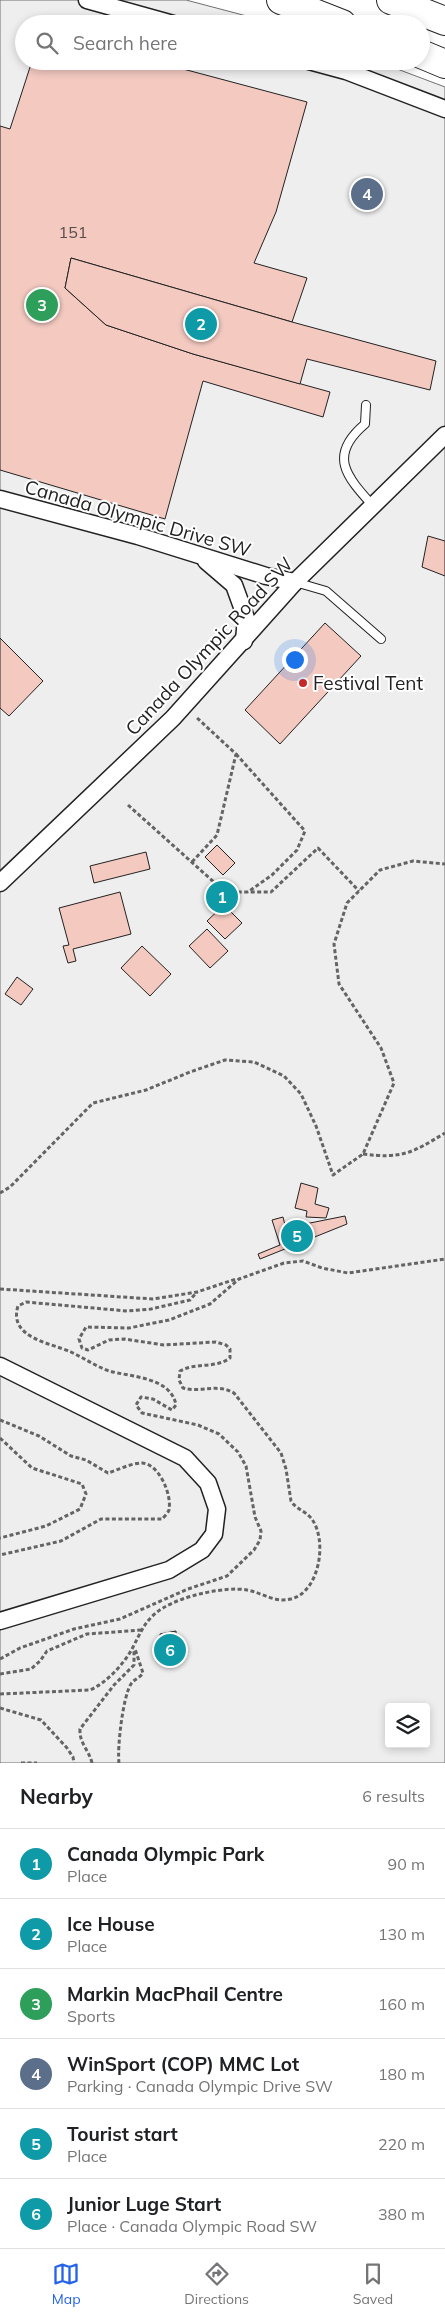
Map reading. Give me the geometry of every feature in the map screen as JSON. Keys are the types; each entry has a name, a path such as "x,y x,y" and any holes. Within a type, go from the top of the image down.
{"highway":[{"path":"282,0 320,15"},
{"path":"390,0 429,15"},
{"path":"430,15 445,21"},
{"path":"430,58 445,64"}],"street":[{"path":"87,0 141,15"},
{"path":"342,70 445,110"},
{"name":"Canada Olympic Road SW","path":"0,883 184,706 295,582 374,507 445,435"},
{"name":"Canada Olympic Drive SW","path":"0,499 138,536 266,576 295,582"},
{"path":"199,556 234,585 246,618 244,641"},
{"path":"0,1366 185,1458 208,1483 217,1509 216,1526 209,1541 202,1550 169,1570 0,1622"}],"lane":[{"path":"366,405 365,424 351,436 343,452 347,475 374,507"},
{"path":"295,582 326,591 381,639"}],"path":[{"path":"184,706 236,754 305,831 297,850 272,875 247,892"},
{"path":"192,862 217,835 236,754"},
{"path":"128,805 225,892 271,892 318,848 359,891"},
{"path":"0,1193 10,1187 93,1103 146,1090 225,1060 254,1062 284,1076 301,1094 316,1126 333,1175 362,1154 394,1084 381,1048 339,984 334,944 347,903 380,870 413,861 445,864"},
{"path":"362,1154 388,1158 416,1150 445,1133"},
{"path":"0,1289 154,1300 196,1292 284,1263 303,1262 348,1273 445,1258"},
{"path":"0,1694 90,1690 103,1685 125,1659 151,1616 166,1606 206,1593 226,1589 248,1590 276,1600 292,1599 304,1591 313,1580 319,1562 317,1528 310,1517 291,1501 284,1460 278,1449 234,1393 226,1388 217,1386 194,1391 183,1388 179,1380 180,1371 189,1366 222,1364 230,1358 230,1349 226,1345 216,1342 164,1345 124,1339 109,1340 88,1350 82,1348 79,1339 81,1331 86,1327 129,1328 169,1320 194,1312 210,1304 239,1279"},
{"path":"0,1420 39,1436 71,1456 86,1460 108,1473 131,1465 142,1463 150,1465 158,1472 163,1484 168,1499 169,1511 162,1519 100,1519 61,1541 0,1555"},
{"path":"0,1438 32,1468 82,1484 86,1494 80,1508 46,1526 0,1538"},
{"path":"0,1674 31,1669 47,1651 87,1634 141,1630"},
{"path":"92,1763 90,1755 82,1744 80,1729 114,1685 134,1665 134,1646"},
{"path":"119,1763 122,1720 131,1684 143,1673 134,1646"},
{"path":"0,1708 41,1720 67,1748 73,1757 74,1763"},
{"path":"21,1763 37,1763"}],"shaded area":[{"path":"0,0 186,0 243,15 15,15 15,70 400,70 445,87 445,1763 0,1763"}],"building":[{"path":"29,70 187,70 307,102 276,212 254,263 307,278 292,322 71,258 65,288 106,325 193,354 330,392 323,417 203,381 165,519 0,470 0,126 10,129"},
{"path":"71,258 292,322 436,361 430,390 307,359 300,384 193,354 106,325 65,288"},
{"path":"428,536 445,541 445,576 422,567"},
{"name":"Festival Tent","path":"325,623 361,656 280,744 245,710"},
{"path":"0,638 43,681 9,716 0,708"},
{"path":"217,845 235,863 223,875 205,857"},
{"path":"146,852 150,869 94,883 90,866"},
{"path":"120,892 131,934 73,949 76,961 68,963 63,946 69,945 59,908"},
{"path":"224,905 242,923 225,939 207,921"},
{"path":"207,929 228,951 210,968 189,946"},
{"path":"142,946 171,974 150,996 121,968"},
{"path":"17,977 33,989 21,1005 5,994"},
{"path":"301,1183 318,1188 315,1204 329,1208 326,1218 306,1217 307,1211 295,1208"},
{"path":"345,1216 347,1224 260,1259 258,1254 280,1245 272,1220 283,1217 285,1225 294,1223 295,1226"},
{"path":"176,1631 176,1636 179,1636 182,1661 175,1663 175,1658 161,1660 160,1634"}],"place":[{"name":"WinSport (COP) MMC Lot","path":"367,194"},
{"name":"Markin MacPhail Centre","path":"42,305"},
{"name":"Ice House","path":"201,324"},
{"name":"Festival Tent","path":"303,683"},
{"name":"Canada Olympic Park","path":"222,897"},
{"name":"Tourist start","path":"297,1236"},
{"name":"Junior Luge Start","path":"170,1650"}]}
